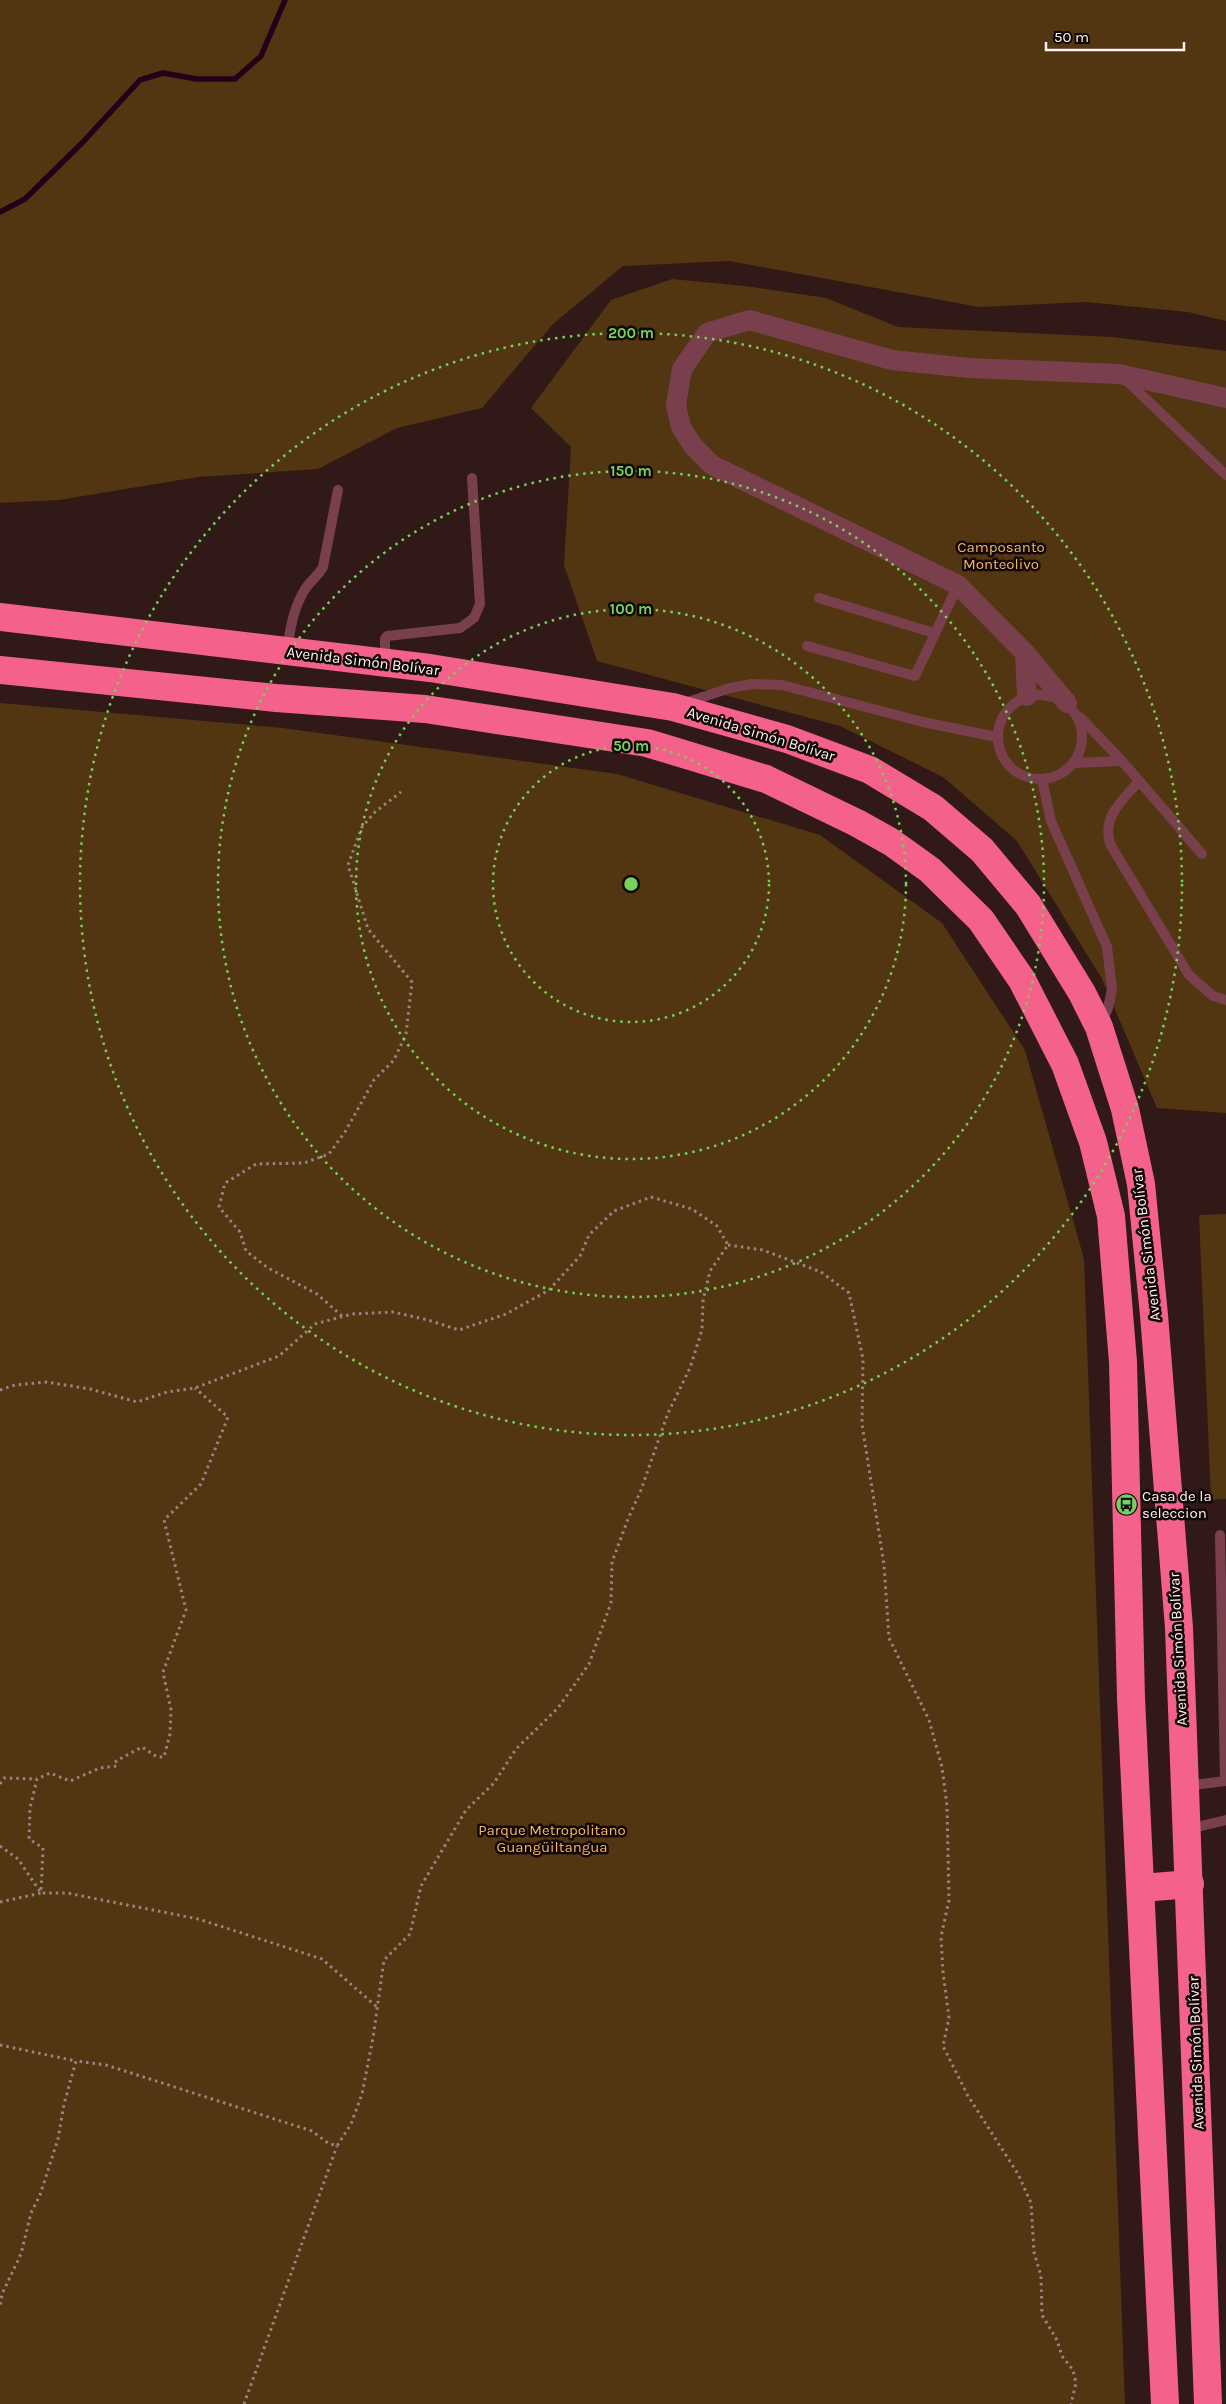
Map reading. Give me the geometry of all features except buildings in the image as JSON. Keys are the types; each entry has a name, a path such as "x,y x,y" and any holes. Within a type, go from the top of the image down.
{"highway":[{"name":"Avenida Simón Bolívar","path":"0,617 385,663 673,707 787,739 870,770 933,808 982,850 1028,905 1082,992 1099,1027 1125,1110 1141,1184 1154,1315 1179,1628 1208,2404"},
{"name":"Avenida Simón Bolívar","path":"0,670 276,698 425,709 647,743 766,779 891,842 930,870 981,920 1022,980 1065,1064 1093,1142 1111,1216 1123,1362 1131,1698 1142,1888 1165,2404"},
{"path":"1142,1888 1190,1884"}],"street":[{"path":"1071,708 1025,653 958,585 712,465 694,446 681,428 676,405 682,369 707,333 749,320 892,360 969,368 1119,374 1226,398"},
{"path":"1025,653 1027,696"}],"lane":[{"path":"1119,374 1226,475"},
{"path":"385,663 385,639 387,636 460,628 474,618 480,604 472,478"},
{"path":"286,652 290,627 298,603 305,589 324,567 338,490"},
{"path":"807,646 916,676 934,632 958,585"},
{"path":"819,598 934,632"},
{"path":"673,707 730,688 752,684 782,685 923,722 997,736"},
{"path":"1122,761 1074,763 1054,777 1042,779 1028,777 1016,772 1006,762 1000,750 997,736 999,723 1006,711 1015,702 1027,696 1048,695 1071,708 1122,761 1202,854"},
{"path":"1071,708 1082,726 1083,740 1074,763"},
{"path":"1042,779 1051,821 1107,947 1112,989 1108,1008 1099,1027"},
{"path":"1139,781 1109,818 1107,832 1110,844 1189,975 1213,996 1226,1000"},
{"path":"1186,1786 1226,1781 1224,1618 1220,1535"},
{"path":"1187,1829 1226,1820"}],"path":[{"path":"342,1316 317,1294 268,1268 246,1251 240,1232 218,1207 225,1183 256,1164 304,1163 329,1154 345,1132 374,1080 394,1060 406,1034 412,982 368,929 348,865 362,827 375,812 401,792"},
{"path":"0,1390 15,1385 46,1382 90,1389 137,1402 167,1392 195,1388 278,1356 315,1324 352,1314 393,1312 459,1330 506,1314 549,1290 580,1256 589,1235 614,1211 650,1197 692,1209 718,1226 728,1245"},
{"path":"244,2404 338,2146 351,2124 362,2094 384,1960 410,1934 420,1886 466,1810 494,1783 516,1749 558,1708 589,1664 611,1603 612,1562 641,1490 668,1413 690,1368 702,1330 703,1301 710,1271 728,1245"},
{"path":"728,1245 763,1250 820,1272 849,1292 863,1360 862,1424 884,1565 889,1638 929,1720 942,1767 947,1806 949,1900 941,1936 942,1972 949,2018 943,2046 968,2096 1018,2174 1031,2203 1034,2252 1041,2276 1042,2315 1057,2340 1062,2356 1073,2370 1076,2383 1071,2404"},
{"path":"0,1784 4,1778 37,1779 50,1773 70,1781 100,1768 117,1766 116,1760 142,1747 157,1758 164,1756 170,1734 171,1710 164,1672 186,1610 164,1520 200,1484 228,1416 195,1388"},
{"path":"37,1779 30,1808 29,1838 44,1848 41,1892"},
{"path":"0,1846 18,1859 41,1892"},
{"path":"0,1902 41,1892 67,1893 198,1919 322,1959 377,2007"},
{"path":"0,2045 106,2065 312,2131 328,2143 338,2146"},
{"path":"0,2308 2,2294 20,2254 31,2213 40,2195 58,2140 64,2104 76,2060"}],"green space":[{"path":"0,0 1226,0 1226,321 1188,312 1086,302 979,307 729,261 623,266 553,324 482,408 397,428 318,469 198,477 59,500 0,503"},
{"name":"Camposanto Monteolivo","path":"672,279 745,286 826,298 898,327 1112,337 1226,351 1226,1113 1157,1108 1102,979 1017,841 943,777 840,726 597,661 564,565 571,447 531,408 611,300"},
{"name":"Parque Metropolitano Guangüiltangua","path":"0,703 283,728 617,774 820,835 942,923 1025,1050 1084,1259 1125,2404 0,2404"},
{"path":"1226,1214 1226,1499 1211,1500 1199,1215"}],"waterway":[{"path":"0,212 25,199 83,142 140,80 163,73 197,79 235,79 261,56 285,0"}],"place":[{"name":"Casa de la seleccion","path":"1126,1505"}]}
